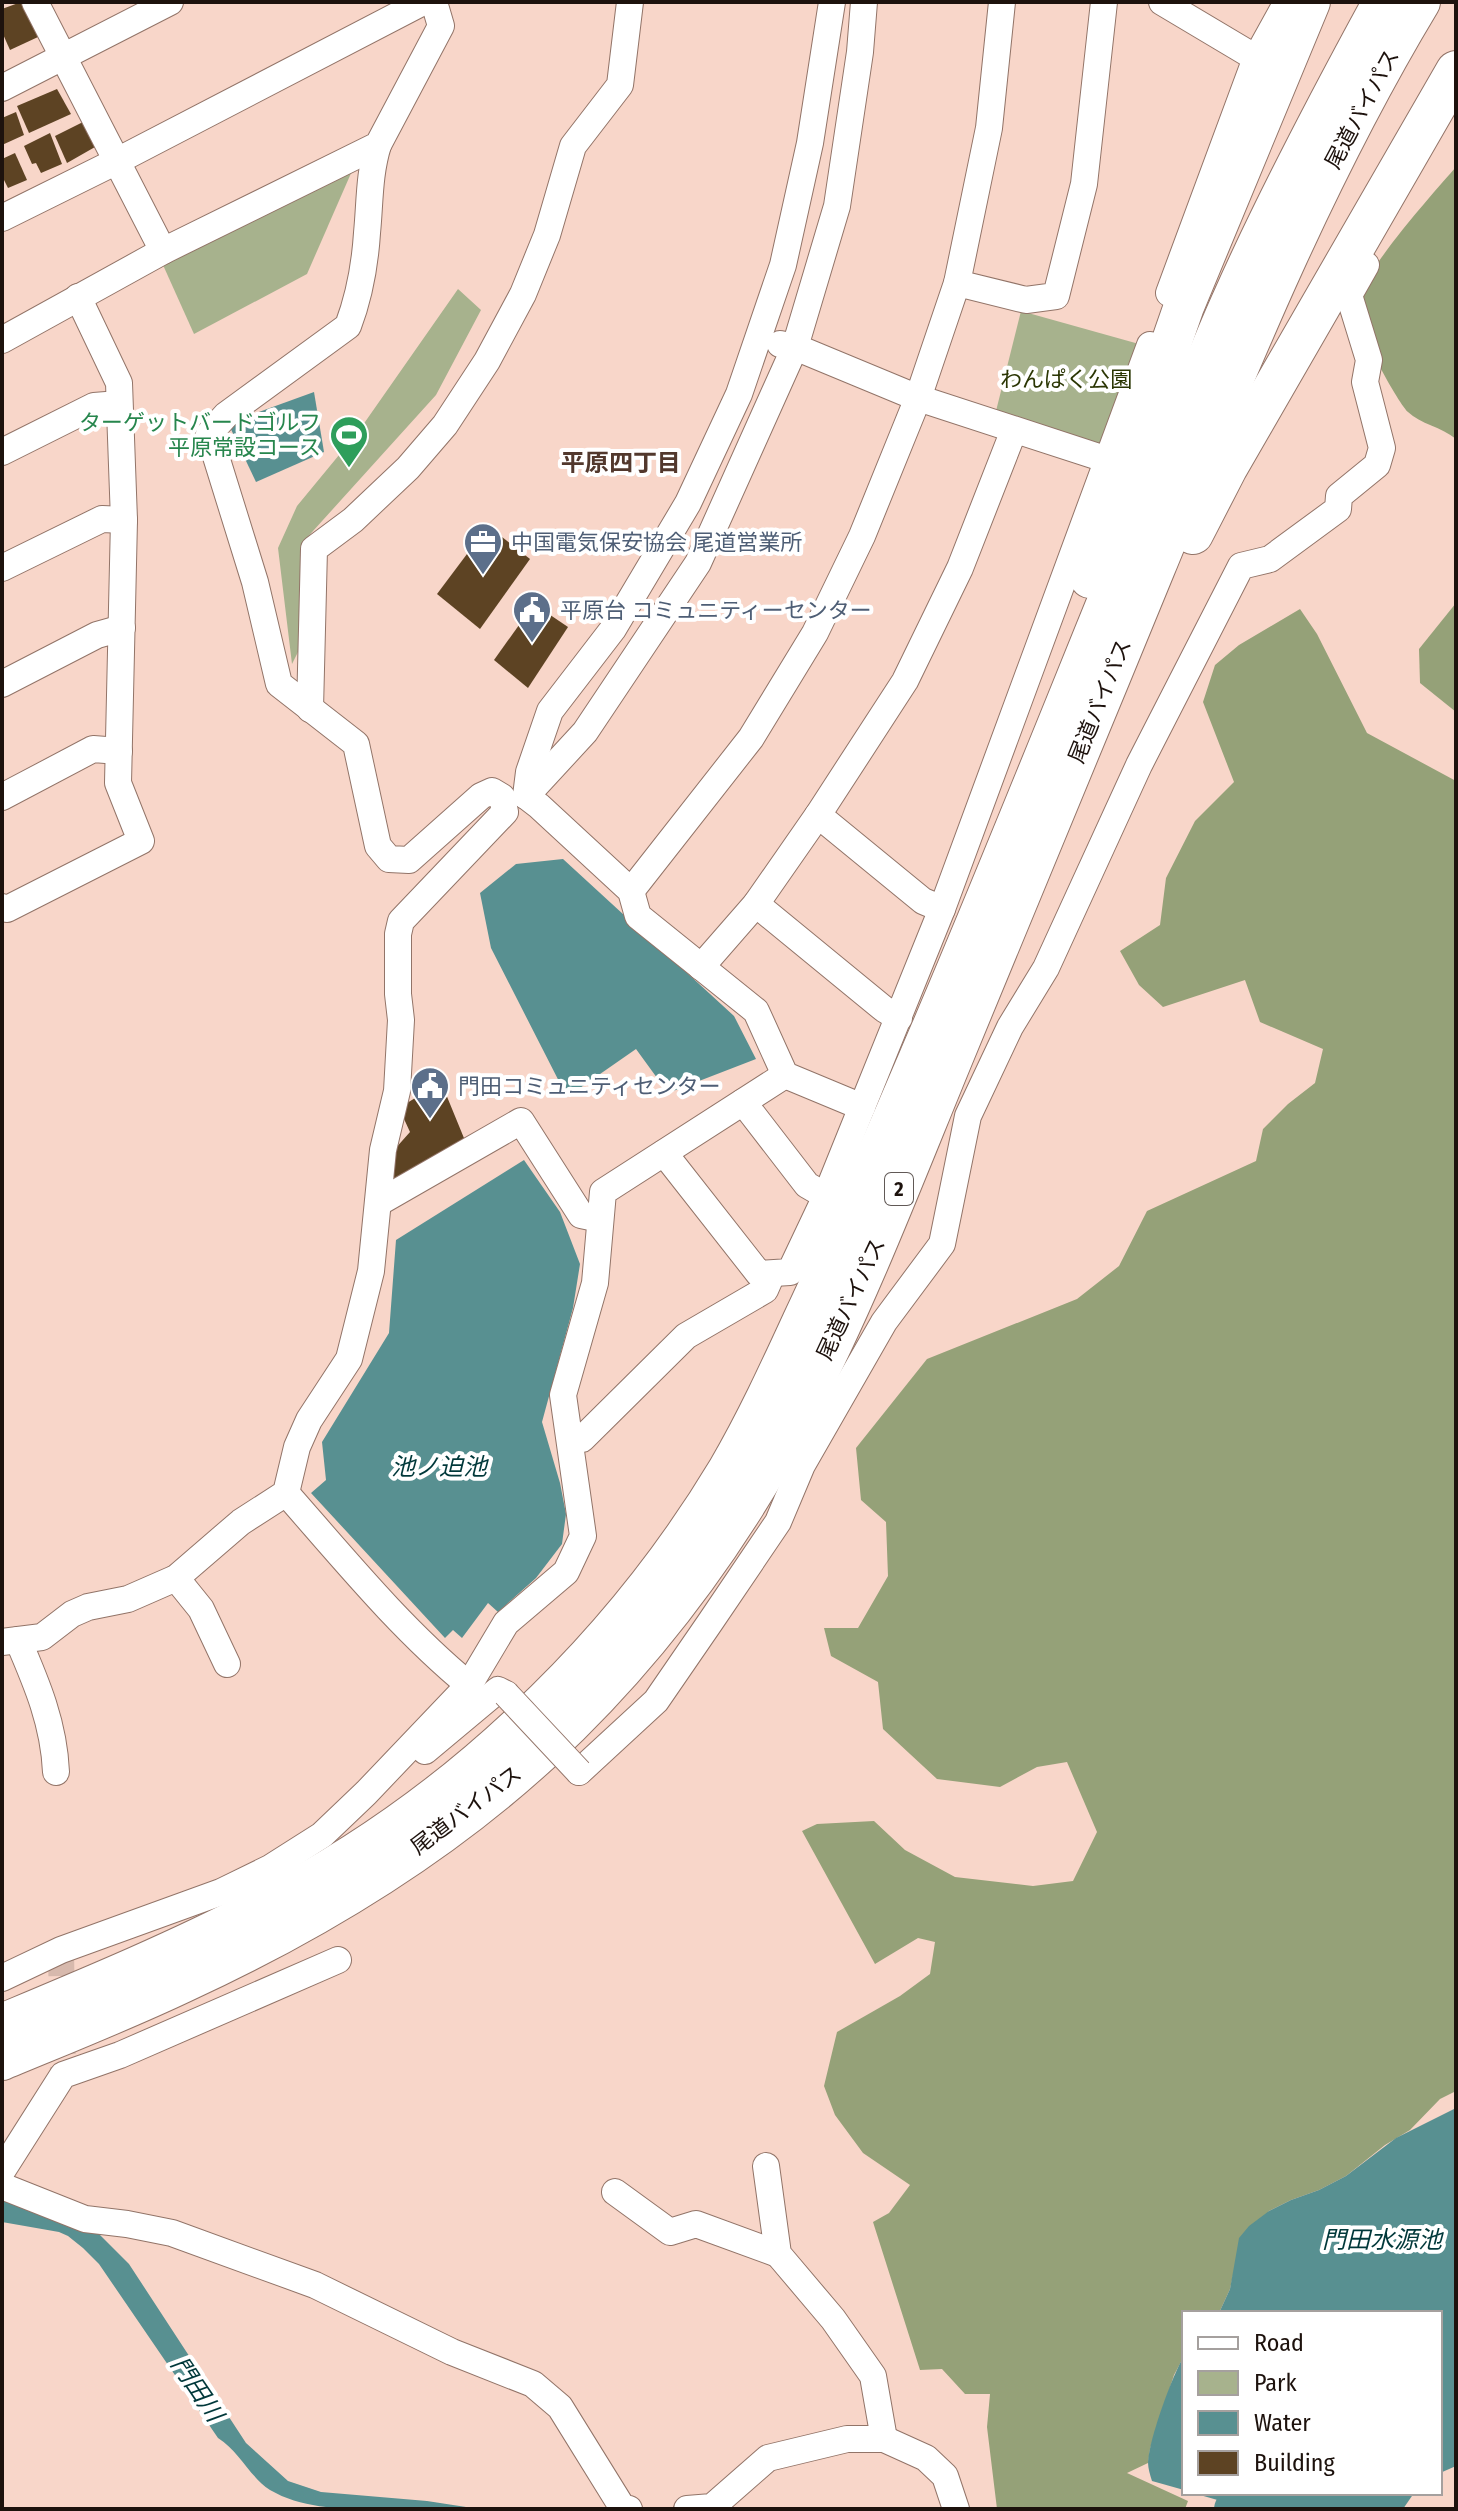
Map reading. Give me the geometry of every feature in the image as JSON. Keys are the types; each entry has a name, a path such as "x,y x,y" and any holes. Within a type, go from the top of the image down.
{"highway":[{"path":"951,983 1033,735 1184,306 1310,2"},
{"name":"尾道バイパス","path":"2,2024 182,1946 262,1907 341,1862 405,1818 465,1774 520,1726 631,1609 681,1543 735,1456 770,1391 844,1232 951,983 1233,296 1325,108 1383,2"},
{"name":"尾道バイパス","path":"2,2060 209,1970 277,1936 389,1867 485,1800 542,1751 604,1690 657,1631 716,1549 757,1485 801,1406 876,1246 1220,409 1289,251 1356,117 1420,2"},
{"path":"1076,757 1227,468 1456,71"}],"street":[{"path":"35,2 163,251"},
{"path":"2,88 170,2"},
{"path":"2,218 423,2"},
{"path":"56,1772 55,1748 44,1700 10,1641 42,1637 72,1614 88,1607 128,1599 176,1578 241,1522 286,1493 297,1447 309,1420 349,1359 371,1271 383,1150 397,1091 401,1020 398,934 401,921 505,812 502,797 492,791 481,796 409,860 389,859 378,846 356,744 279,684 255,582 209,434 226,415 348,326 356,306 367,236 370,168 378,145 441,26 434,2"},
{"path":"310,709 314,549 353,520 408,468 445,425 487,361 523,294 547,235 573,146 620,85 630,2"},
{"path":"526,796 529,772 550,711 613,629 688,503 739,394 783,265 810,143 832,2"},
{"path":"526,796 585,732 698,563 795,347 837,206 860,52 864,2"},
{"path":"631,891 751,738 815,633 862,536 918,398 957,283 989,128 1002,2"},
{"path":"957,283 1026,300 1056,296 1084,184 1104,2"},
{"path":"1162,2 1256,58"},
{"path":"664,1153 759,1274 790,1272 826,1196 942,909 1256,58 1287,2"},
{"path":"366,1793 376,1794 498,1690 506,1694 579,1772 656,1701 778,1522 802,1465 884,1322 942,1244 968,1116 1010,1027 1046,968 1139,765 1241,566 1270,559 1338,509 1339,496 1377,465 1382,448 1365,382 1369,360 1349,295 1456,107"},
{"path":"2,340 163,251 378,145"},
{"path":"2,907 7,909 141,841 118,783 124,520 119,383 78,297"},
{"path":"759,340 795,347 918,398 1108,460"},
{"path":"2,452 94,406 119,404"},
{"path":"701,967 756,904 905,681 960,568 1014,430"},
{"path":"2,568 102,519 124,520"},
{"path":"2,684 97,635 122,628"},
{"path":"550,711 585,732"},
{"path":"2,797 93,749 119,751"},
{"path":"526,796 631,891 638,916 756,1011 785,1075 862,1107"},
{"path":"818,815 923,901 942,909"},
{"path":"756,904 899,1018"},
{"path":"2,1978 61,1950 221,1892 270,1868 322,1835 469,1685 506,1623 566,1572 583,1536 563,1395 595,1283 603,1192 785,1075"},
{"path":"743,1102 807,1185 826,1196"},
{"path":"378,1203 521,1121 581,1215 600,1219"},
{"path":"570,1441 582,1439 686,1336 765,1290 772,1274"},
{"path":"286,1493 382,1600 443,1664 469,1685"},
{"path":"176,1578 201,1609 227,1664"},
{"path":"2,2171 63,2075 120,2055 338,1960"},
{"path":"766,2166 778,2254"},
{"path":"2,2186 85,2219 172,2233 315,2285 452,2352 533,2384 560,2407 622,2507 629,2509"},
{"path":"615,2192 670,2232 696,2224 778,2254 833,2319 873,2376 884,2439"},
{"path":"687,2509 712,2507 768,2458 847,2439 884,2439 926,2458 945,2476 956,2509"}],"green space":[{"path":"1456,167 1456,439 1408,412 1369,344 1356,307 1359,294 1382,257"},
{"path":"352,171 307,274 194,334 163,265"},
{"name":"ターゲットバードゴルフ 平原常設コース","path":"458,289 481,310 436,395 304,541 301,646 292,664 278,548 297,506 358,432"},
{"name":"わんぱく公園","path":"1021,311 1139,344 1104,450 996,411"},
{"path":"1456,603 1456,712 1420,683 1419,649"},
{"path":"1300,609 1317,634 1367,733 1456,781 1456,2091 1440,2099 1410,2130 1385,2145 1346,2176 1269,2211 1234,2271 1220,2311 1182,2311 1182,2360 1174,2375 1148,2463 1127,2473 1188,2501 1185,2509 997,2509 987,2427 990,2394 965,2394 942,2369 920,2370 873,2222 889,2213 910,2185 863,2153 835,2115 824,2086 837,2032 900,1996 930,1974 935,1942 918,1938 875,1964 802,1831 817,1824 874,1821 905,1850 955,1877 1033,1886 1073,1881 1097,1832 1067,1762 1037,1767 1000,1787 937,1779 883,1729 878,1682 831,1656 824,1628 858,1628 888,1576 886,1522 861,1500 856,1448 927,1359 1077,1299 1119,1266 1147,1211 1256,1161 1263,1129 1315,1083 1323,1049 1260,1022 1245,980 1163,1007 1139,985 1120,951 1160,925 1166,878 1195,821 1234,782 1203,702 1215,665 1239,645"}],"water":[{"path":"314,392 324,452 256,482 228,423"},
{"path":"563,859 734,1016 756,1059 668,1093 636,1049 567,1097 491,948 480,893 516,864"},
{"name":"池ノ迫池","path":"524,1160 560,1212 580,1264 573,1308 542,1422 566,1514 562,1544 536,1578 498,1612 488,1603 462,1638 453,1630 445,1638 311,1493 326,1480 322,1442 389,1333 396,1240"},
{"name":"門田水源池","path":"1456,2108 1456,2466 1442,2472 1442,2311 1220,2311 1230,2289 1239,2238 1249,2226 1269,2211 1346,2176 1396,2138"},
{"path":"2,2194 95,2230 129,2264 246,2443 288,2481 321,2492 479,2509 330,2507 299,2502 270,2490 218,2438 99,2264 68,2236 59,2232 2,2222"},
{"path":"1182,2360 1182,2489 1152,2481 1148,2462 1152,2439"},
{"path":"1200,2495 1413,2495 1403,2509 1249,2509"}],"building":[{"path":"21,2 38,37 10,50 2,32 2,9"},
{"path":"57,89 71,114 29,133 17,106"},
{"path":"16,112 24,135 2,145 2,118"},
{"path":"83,122 95,147 67,163 55,136"},
{"path":"50,133 62,164 41,173 36,163 32,164 24,146"},
{"path":"15,153 27,180 8,188 2,176 2,159"},
{"name":"中国電気保安協会 尾道営業所","path":"488,526 530,559 480,629 437,594"},
{"name":"平原台 コミュニティーセンター","path":"534,604 568,627 528,688 494,660"},
{"name":"門田コミュニティセンター","path":"441,1082 466,1143 393,1182 386,1159 410,1132 399,1108"}],"waterway":[{"name":"門田川","path":"1232,2509 1234,2505"}],"tunnel":[{"path":"61,1950 63,2075"}],"place":[{"name":"ターゲットバードゴルフ 平原常設コース","path":"349,469"},
{"name":"中国電気保安協会 尾道営業所","path":"483,576"},
{"name":"平原台 コミュニティーセンター","path":"532,644"},
{"name":"門田コミュニティセンター","path":"430,1120"}],"district":[{"name":"平原四丁目","path":"621,463"}]}
